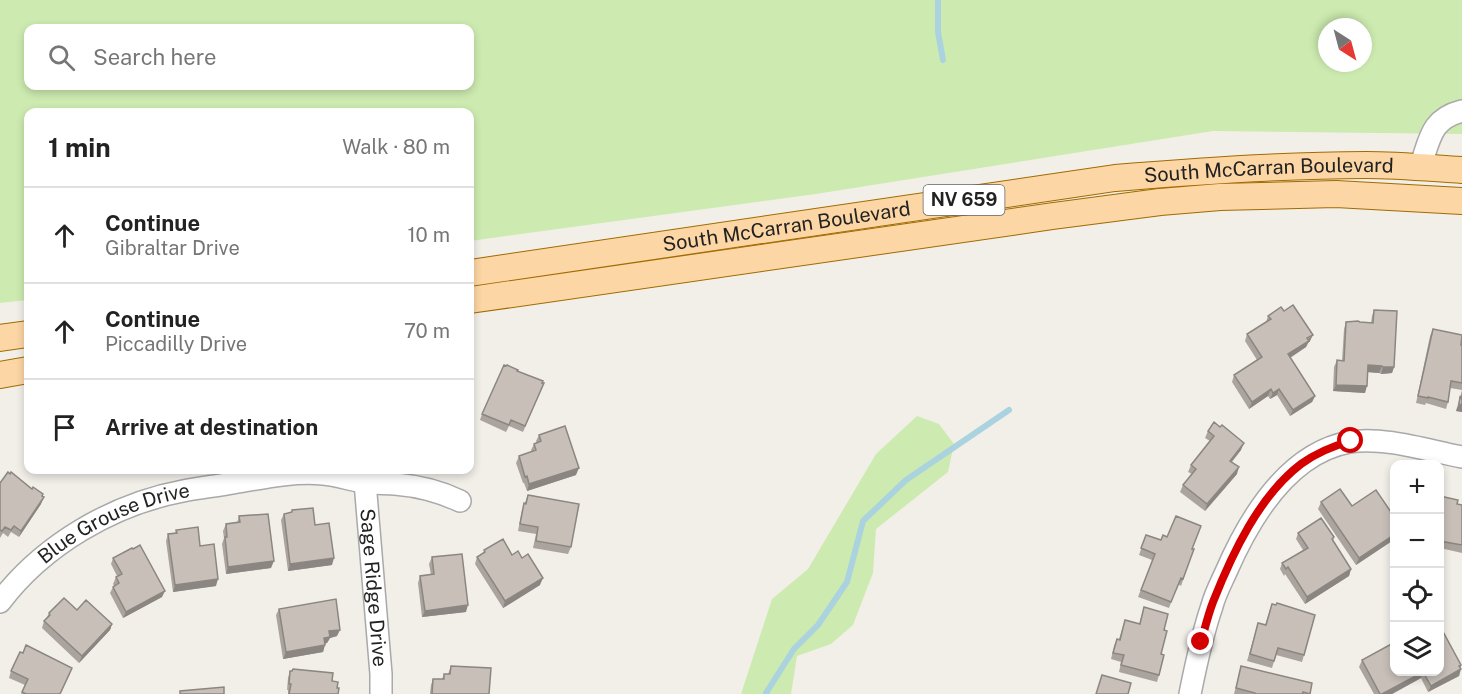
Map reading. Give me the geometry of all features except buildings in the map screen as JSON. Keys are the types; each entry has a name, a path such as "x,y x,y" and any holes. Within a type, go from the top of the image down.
{"main road":[{"name":"South McCarran Boulevard","path":"474,272 1115,178 1207,170 1304,166 1368,165 1462,170"},
{"name":"South McCarran Boulevard","path":"474,299 1053,216 1220,196 1336,194 1462,201"},
{"path":"0,338 24,335"},
{"path":"0,375 24,371"}],"street":[{"path":"1420,167 1434,127 1446,116 1462,111"},
{"path":"1190,694 1212,603 1232,560 1248,528 1268,498 1301,464 1336,445 1367,440 1462,457"},
{"name":"Blue Grouse Drive","path":"0,602 25,573 58,544 106,517 142,502 182,491 280,476 323,474 365,482 430,489 460,501"},
{"name":"Sage Ridge Drive","path":"365,482 381,694"}],"green space":[{"path":"0,0 1462,0 1462,134 1213,131 816,194 474,240 474,108 24,108 24,300 0,303"},
{"path":"917,416 939,424 954,444 948,472 876,529 873,573 853,625 831,644 797,656 791,694 741,694 772,599 808,569 876,454"}],"waterway":[{"path":"938,0 938,32 943,60"},
{"path":"767,694 794,649 818,625 847,582 863,521 906,480 1009,410"}],"route":[{"path":"1201,642 1212,603 1232,560 1248,528 1268,498 1301,464 1316,454 1351,441"}]}
